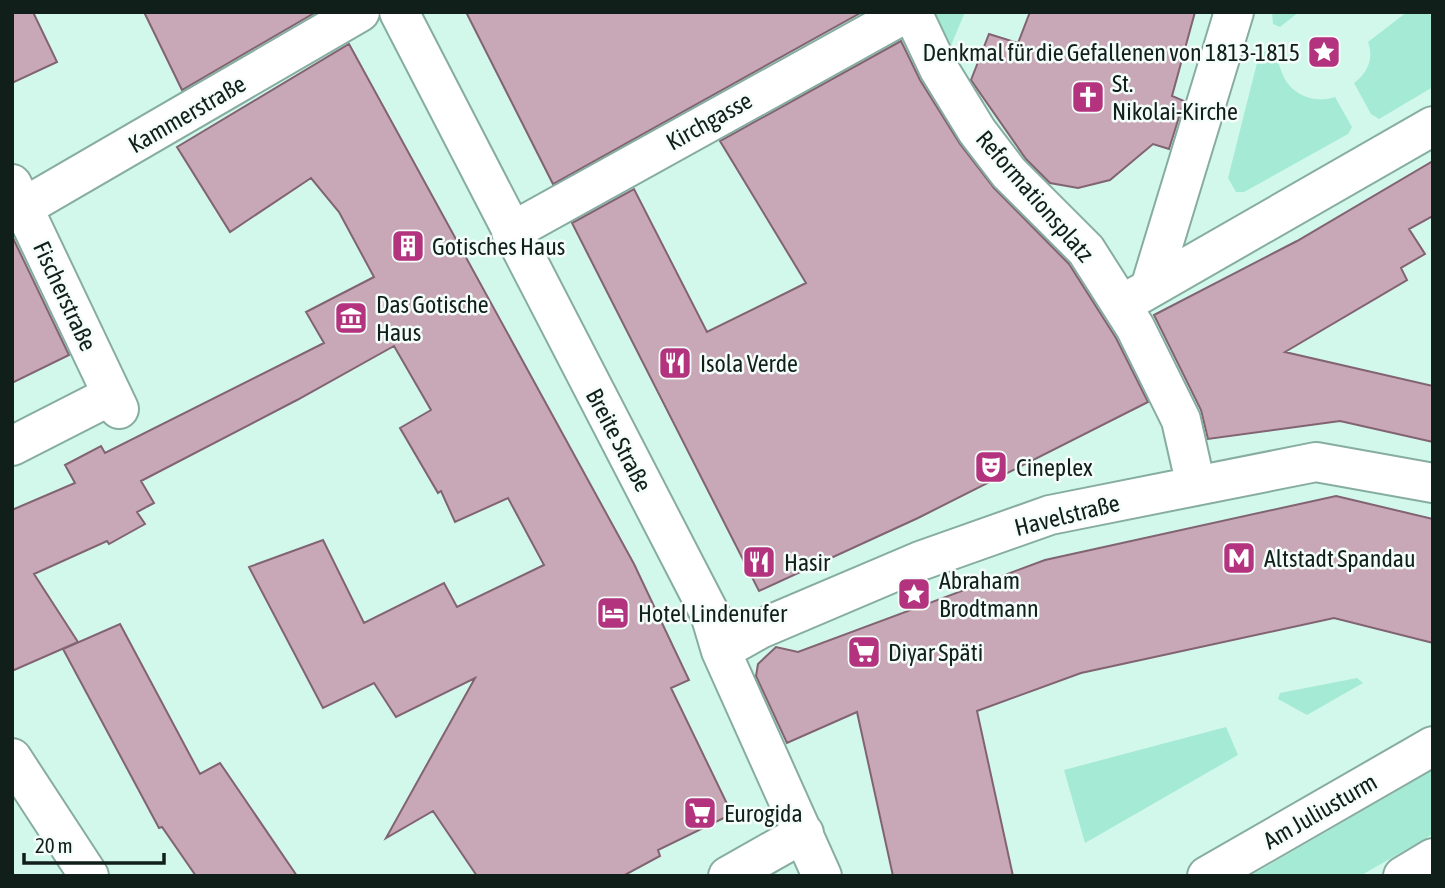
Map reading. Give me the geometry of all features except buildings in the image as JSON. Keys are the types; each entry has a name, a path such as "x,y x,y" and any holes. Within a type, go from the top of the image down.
{"street":[{"name":"Kammerstraße","path":"16,202 141,142 360,12"},
{"name":"Breite Straße","path":"399,12 710,614 721,652 822,876"},
{"name":"Kirchgasse","path":"511,232 910,12"},
{"name":"Reformationsplatz","path":"910,12 939,69 977,131 1009,173 1135,296 1181,419 1196,486"},
{"path":"1135,296 1234,12"},
{"path":"1135,296 1433,127"},
{"name":"Fischerstraße","path":"12,446 115,402 16,202"},
{"name":"Havelstraße","path":"721,652 760,629 920,561 1050,516 1316,462 1433,483"},
{"name":"Am Juliusturm","path":"1207,876 1433,746"},
{"path":"12,758 89,876"},
{"path":"728,876 804,834"},
{"path":"1403,876 1433,858"}],"green space":[{"path":"925,12 965,12 947,55"},
{"path":"1272,12 1299,12 1280,27 1273,24"},
{"path":"1407,12 1428,12 1433,18 1433,87 1379,119 1371,114 1354,83 1363,75 1368,65 1368,42"},
{"path":"1270,51 1292,88 1312,98 1335,97 1352,127 1348,134 1244,192 1236,192 1228,178 1258,59 1262,52"},
{"path":"1357,678 1363,683 1307,715 1278,699 1280,693"},
{"path":"1226,727 1238,755 1085,843 1064,770"},
{"path":"1433,770 1433,834 1360,876 1250,876"}],"place":[{"name":"Denkmal für die Gefallenen von 1813-1815","path":"1324,52"},
{"name":"St. Nikolai-Kirche","path":"1088,97"},
{"name":"Gotisches Haus","path":"408,246"},
{"name":"Das Gotische Haus","path":"351,318"},
{"name":"Isola Verde","path":"675,363"},
{"name":"Cineplex","path":"991,467"},
{"name":"Altstadt Spandau","path":"1239,558"},
{"name":"Hasir","path":"759,562"},
{"name":"Abraham Brodtmann","path":"914,594"},
{"name":"Hotel Lindenufer","path":"613,613"},
{"name":"Diyar Späti","path":"864,652"},
{"name":"Eurogida","path":"700,813"}]}
